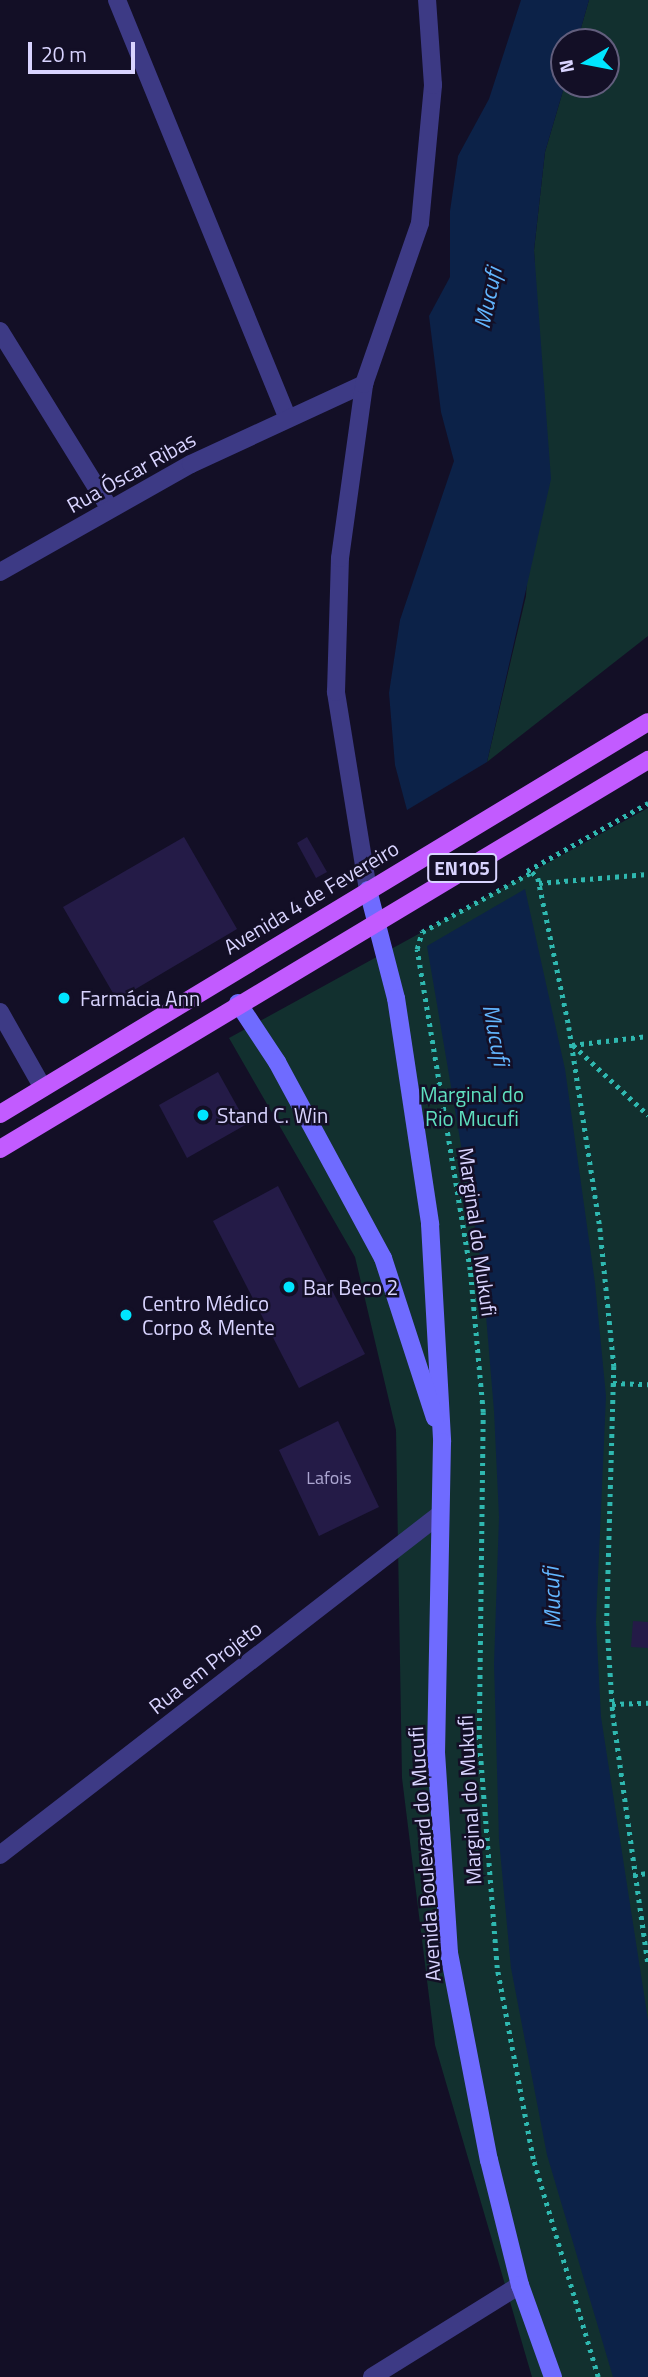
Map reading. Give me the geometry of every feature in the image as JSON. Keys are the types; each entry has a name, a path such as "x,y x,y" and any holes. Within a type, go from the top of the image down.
{"main road":[{"name":"Avenida 4 de Fevereiro","path":"0,1114 648,722"},
{"name":"EN105","path":"0,1149 395,907 528,829 643,767"}],"street":[{"path":"117,0 287,417"},
{"path":"368,890 336,692 340,558 364,384 420,223 433,85 427,0"},
{"path":"0,331 110,509"},
{"name":"Rua Óscar Ribas","path":"0,572 110,509 287,417 364,384"},
{"name":"Avenida Boulevard do Mucufi","path":"368,890 396,998 430,1224 442,1442 436,1752 449,1952 489,2160 520,2285 553,2377"},
{"name":"Avenida Boulevard do Mucufi","path":"238,1003 277,1062 383,1258 442,1442"},
{"path":"0,1012 43,1088"},
{"name":"Rua em Projeto","path":"0,1855 439,1515"},
{"path":"372,2377 520,2285"}],"path":[{"name":"Marginal do Mukufi","path":"598,2377 533,2159 497,1968 480,1738 482,1412 470,1270 417,949 422,932 648,803"},
{"path":"524,874 532,872 538,883 572,1045 600,1228 614,1383 607,1622 612,1704 633,1875 648,1964"},
{"path":"538,883 648,874"},
{"path":"572,1045 648,1036"},
{"path":"572,1045 648,1115"},
{"path":"614,1383 648,1384"},
{"path":"612,1704 648,1703"},
{"path":"633,1875 648,1873"}],"green space":[{"path":"589,0 648,0 648,636 487,762 526,596 539,358 534,250 545,152 561,98 620,98 620,28 581,28"},
{"name":"Marginal do Rio Mucufi","path":"648,808 648,2377 532,2377 435,2045 402,1778 396,1430 355,1257 229,1038"}],"water":[{"name":"Mucufi","path":"521,0 589,0 581,28 550,28 550,98 561,98 545,152 534,250 551,479 487,762 407,810 395,765 389,693 400,620 454,461 441,412 429,316 450,277 450,211 458,156 489,99"},
{"name":"Mucufi","path":"525,889 565,1069 595,1283 606,1396 596,1622 601,1717 648,2020 648,2377 613,2377 547,2155 511,1968 499,1840 494,1664 499,1517 494,1411 482,1268 427,946"}],"building":[{"path":"184,837 237,929 117,1000 63,907"},
{"path":"307,837 327,872 316,878 297,843"},
{"name":"Stand C. Win","path":"218,1072 247,1124 187,1158 159,1105"},
{"name":"Bar Beco 2","path":"278,1186 365,1354 299,1388 213,1221"},
{"path":"338,1421 379,1507 319,1536 279,1450"},
{"path":"633,1621 648,1622 648,1648 631,1647"}],"place":[{"name":"Farmácia Ann","path":"64,998"},
{"name":"Stand C. Win","path":"203,1115"},
{"name":"Bar Beco 2","path":"289,1287"},
{"name":"Centro Médico Corpo & Mente","path":"126,1315"}]}
